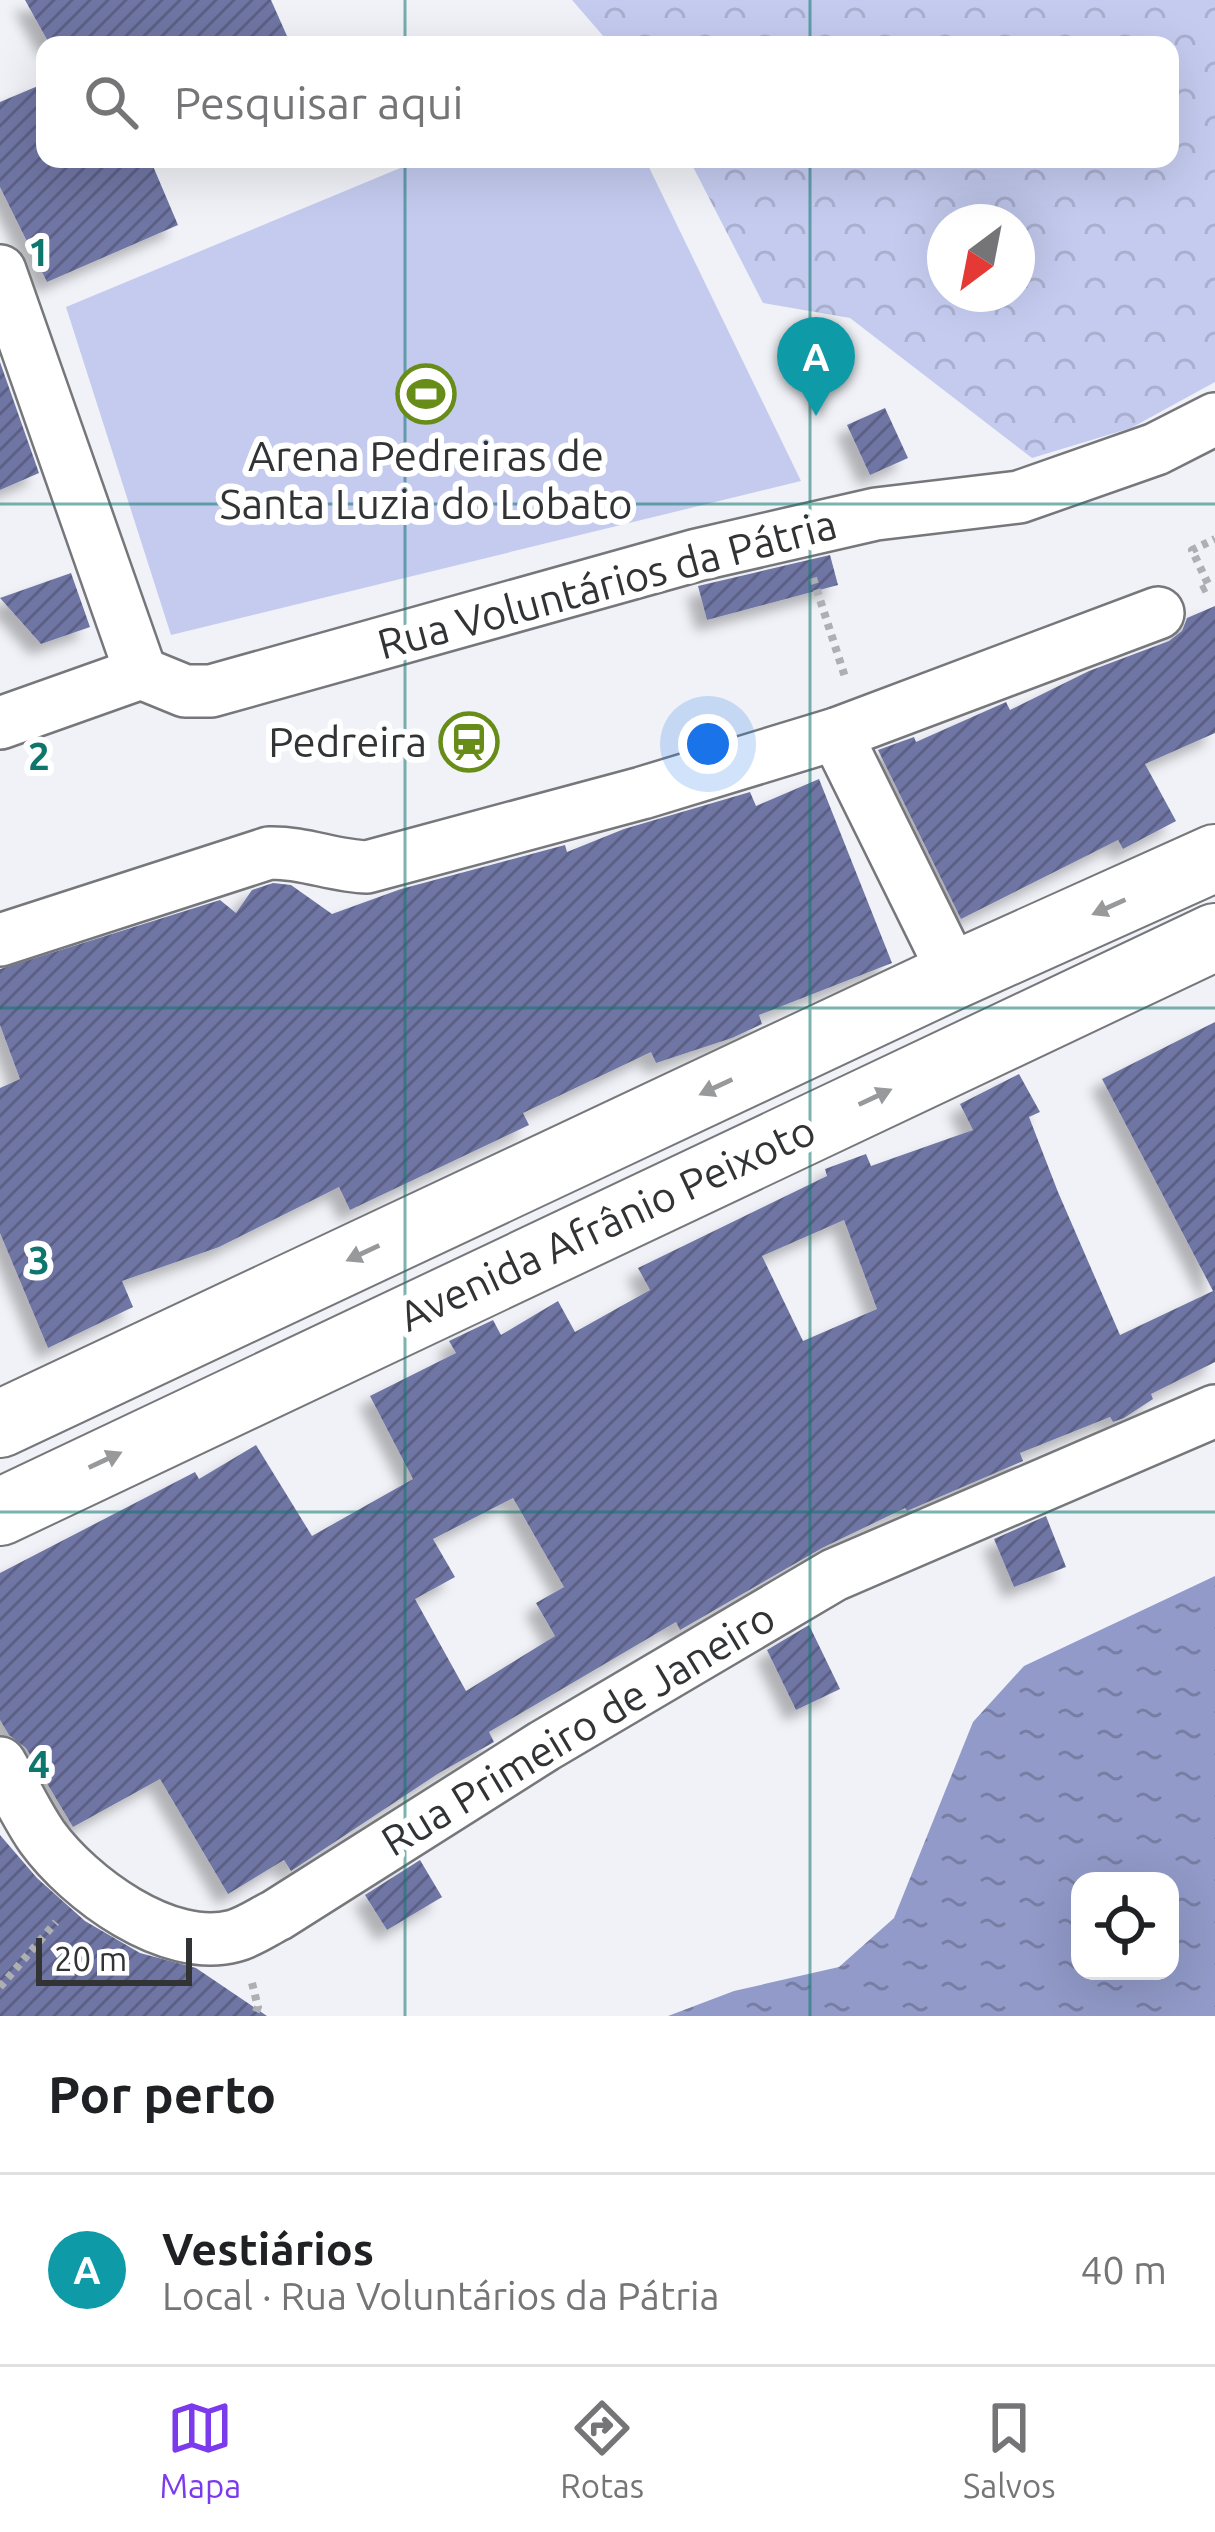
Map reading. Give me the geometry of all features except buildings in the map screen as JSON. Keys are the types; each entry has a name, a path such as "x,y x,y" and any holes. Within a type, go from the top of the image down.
{"main road":[{"name":"Avenida Afrânio Peixoto","path":"0,1424 955,975 1215,858"},
{"name":"Avenida Afrânio Peixoto","path":"0,1512 1215,937"}],"street":[{"path":"0,271 141,673 0,723"},
{"name":"Rua Voluntários da Pátria","path":"141,673 185,691 211,691 697,555 876,514 1019,497 1156,449 1215,419"},
{"path":"0,940 269,854 298,852 343,866 367,867 642,793 836,734 1157,614"},
{"path":"836,734 955,975"},
{"name":"Rua Primeiro de Janeiro","path":"0,1762 43,1838 87,1884 136,1918 174,1933 203,1940 236,1936 834,1574 1215,1411"}],"path":[{"path":"800,532 835,649"},
{"path":"0,1987 87,1884"}],"green space":[{"path":"572,0 1215,0 1215,382 1131,428 1032,458 850,318 763,303 694,168 1179,168 1179,36 603,36"},
{"name":"Arena Pedreiras de Santa Luzia do Lobato","path":"400,168 649,168 801,481 171,635 66,307"}],"water":[{"path":"1215,1576 1215,2016 668,2016 734,1991 839,1967 894,1918 973,1722 1024,1666"}],"place":[{"name":"Arena Pedreiras de Santa Luzia do Lobato","path":"426,394"},
{"name":"Vestiários","path":"816,416"},
{"name":"Pedreira","path":"469,742"}]}
